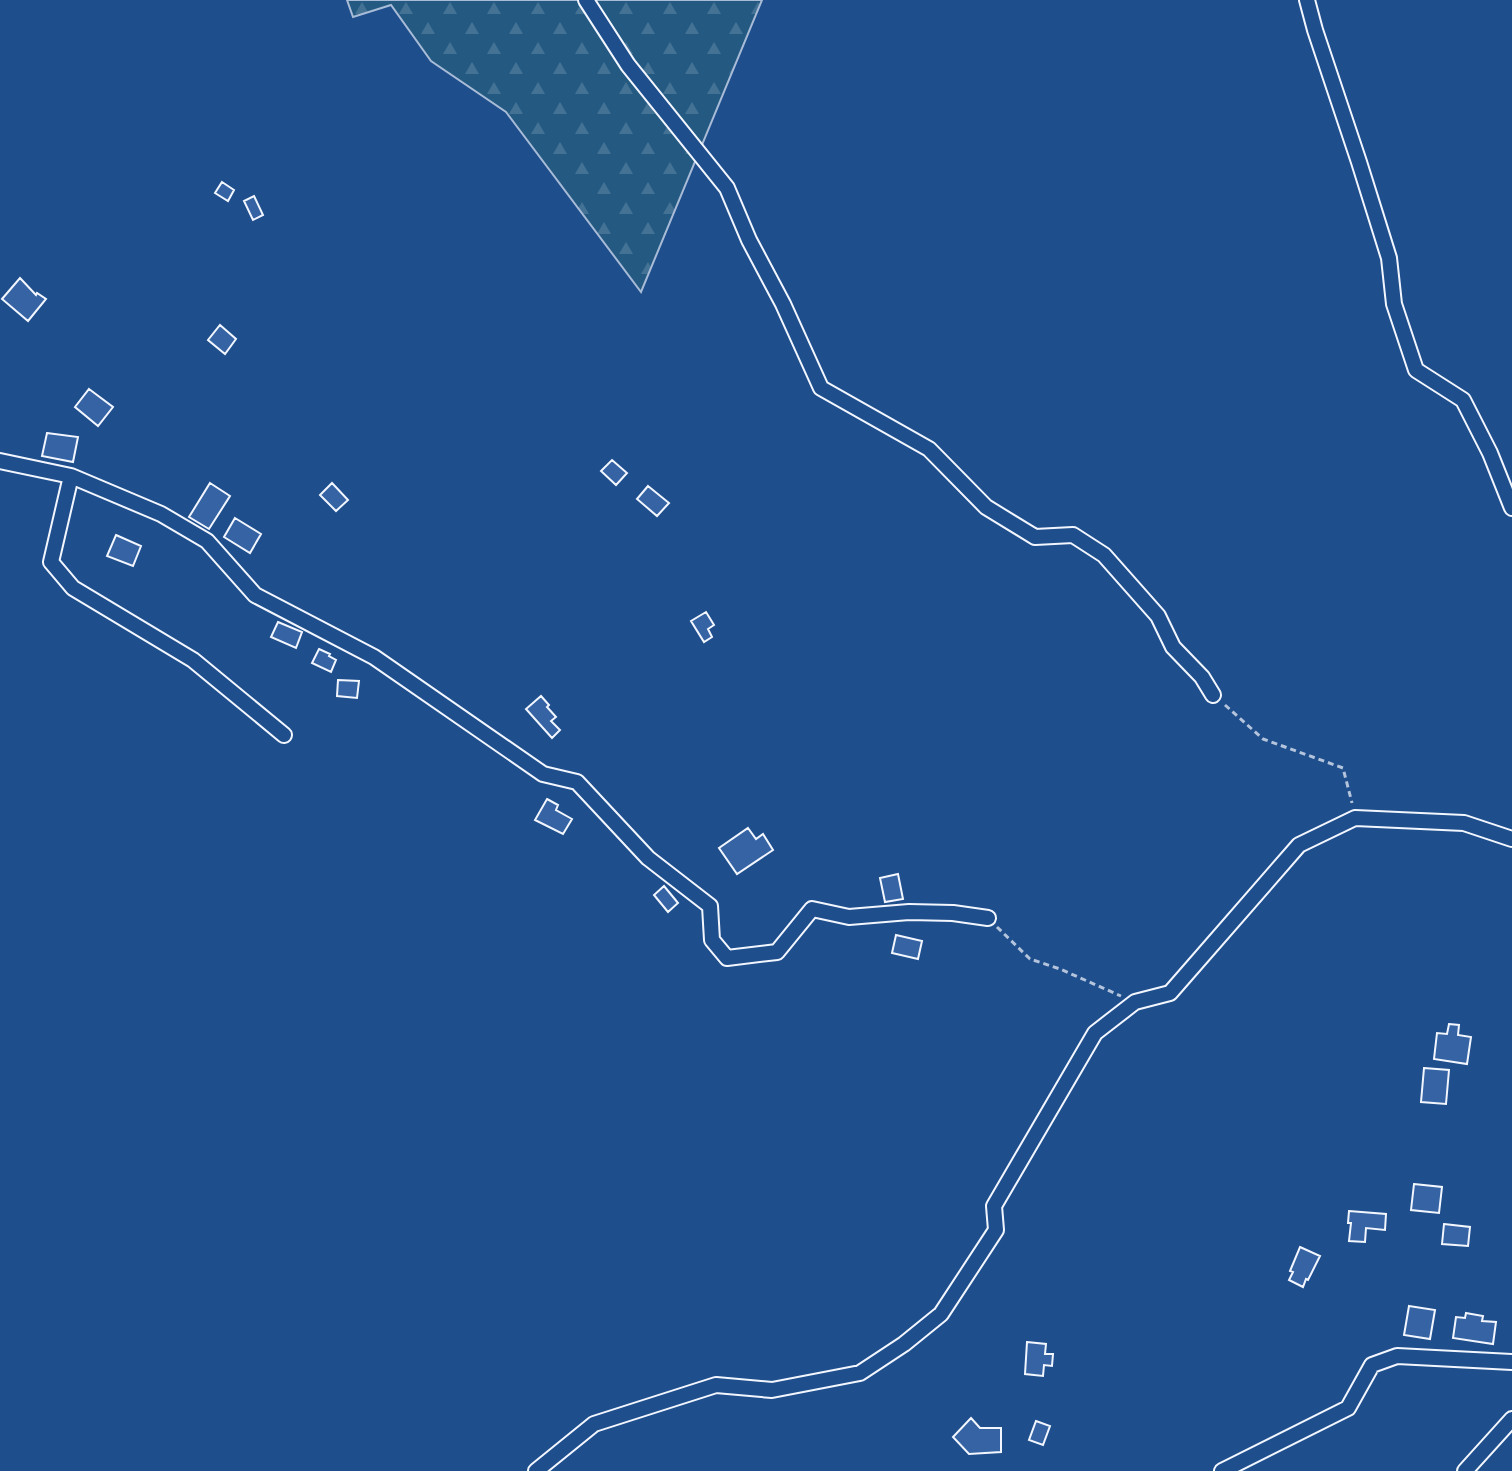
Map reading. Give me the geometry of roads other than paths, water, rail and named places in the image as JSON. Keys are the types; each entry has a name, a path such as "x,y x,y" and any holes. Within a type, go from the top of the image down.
{"street":[{"path":"586,0 628,65 727,188 821,388 929,449 986,507 1035,537 1073,535 1104,555 1158,616 1173,647 1202,677 1213,695"},
{"path":"1307,0 1389,258 1394,304 1416,370 1463,400 1490,453 1512,508"},
{"path":"0,461 71,476 161,514 207,541 255,595 374,657 543,774 577,782 648,858 710,906 712,940 727,958 777,952 812,909 849,917 909,912 988,918"},
{"path":"71,476 51,562 73,588 193,660 284,735"},
{"path":"536,1471 594,1424 716,1385 772,1390 860,1373 904,1344 941,1314 996,1230 994,1206 1095,1033 1135,1002 1170,993 1299,845 1355,818 1464,823 1512,839"},
{"path":"1222,1471 1348,1408 1372,1365 1397,1356 1512,1362"},
{"path":"1465,1471 1512,1419"}]}
